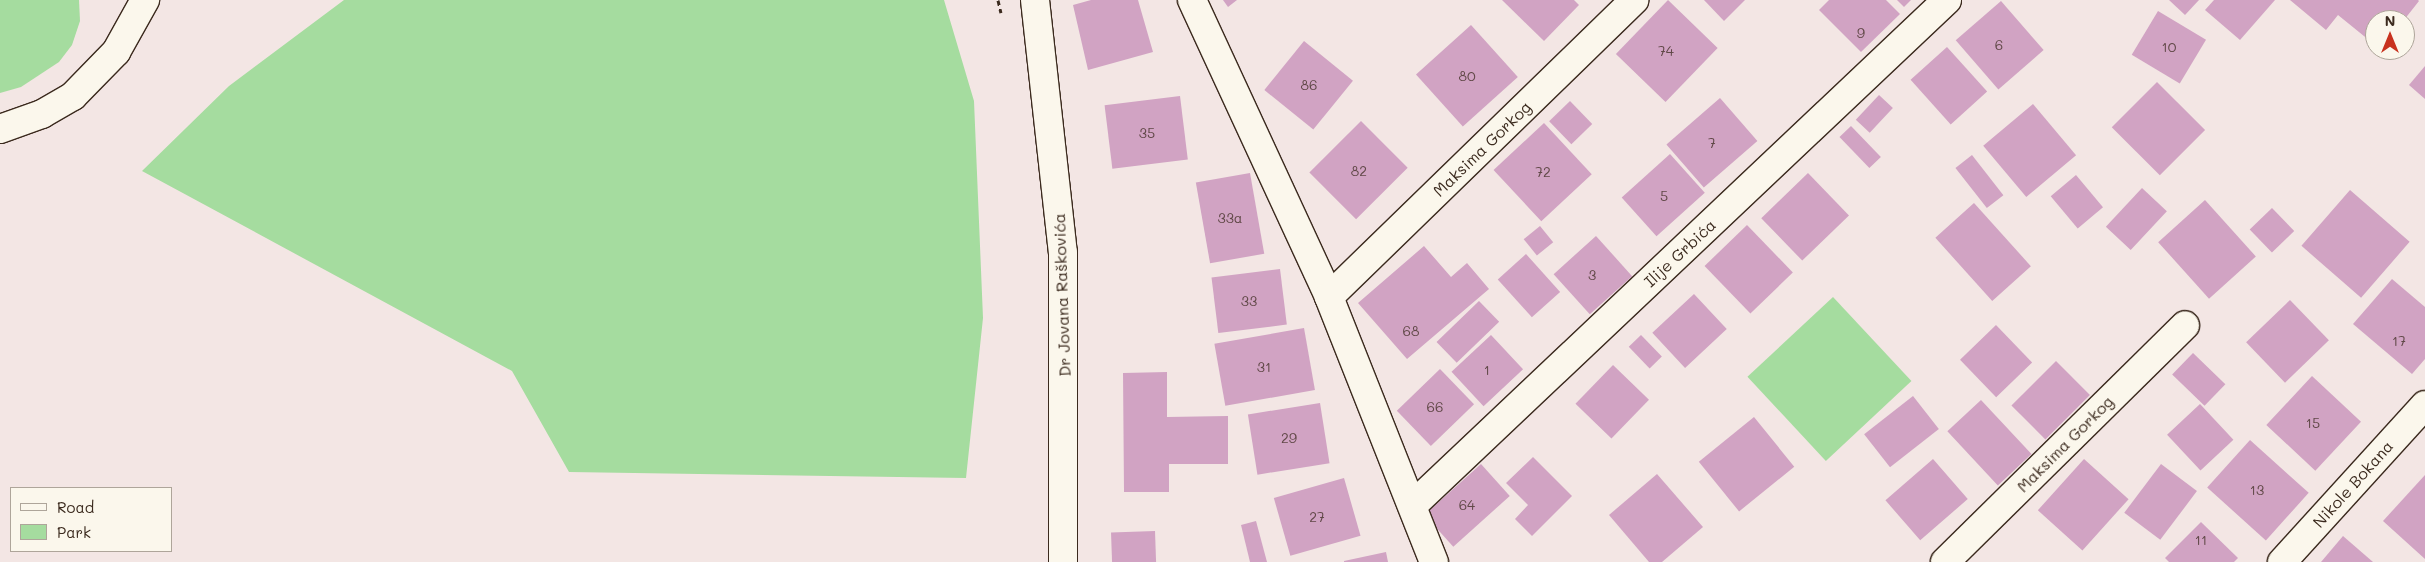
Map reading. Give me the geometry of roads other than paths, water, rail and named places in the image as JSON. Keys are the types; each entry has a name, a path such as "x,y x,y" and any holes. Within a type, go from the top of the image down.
{"street":[{"path":"0,129 42,114 73,96 116,52 144,0"},
{"name":"Dr Jovana Raškovića","path":"1035,0 1063,253 1063,562"},
{"path":"1192,0 1330,298 1434,562"},
{"name":"Maksima Gorkog","path":"1330,298 1634,0"},
{"name":"Ilije Grbića","path":"1413,505 1947,0"},
{"name":"Maksima Gorkog","path":"1945,562 2186,325"},
{"name":"Nikole Bokana","path":"2282,562 2425,406"}]}
